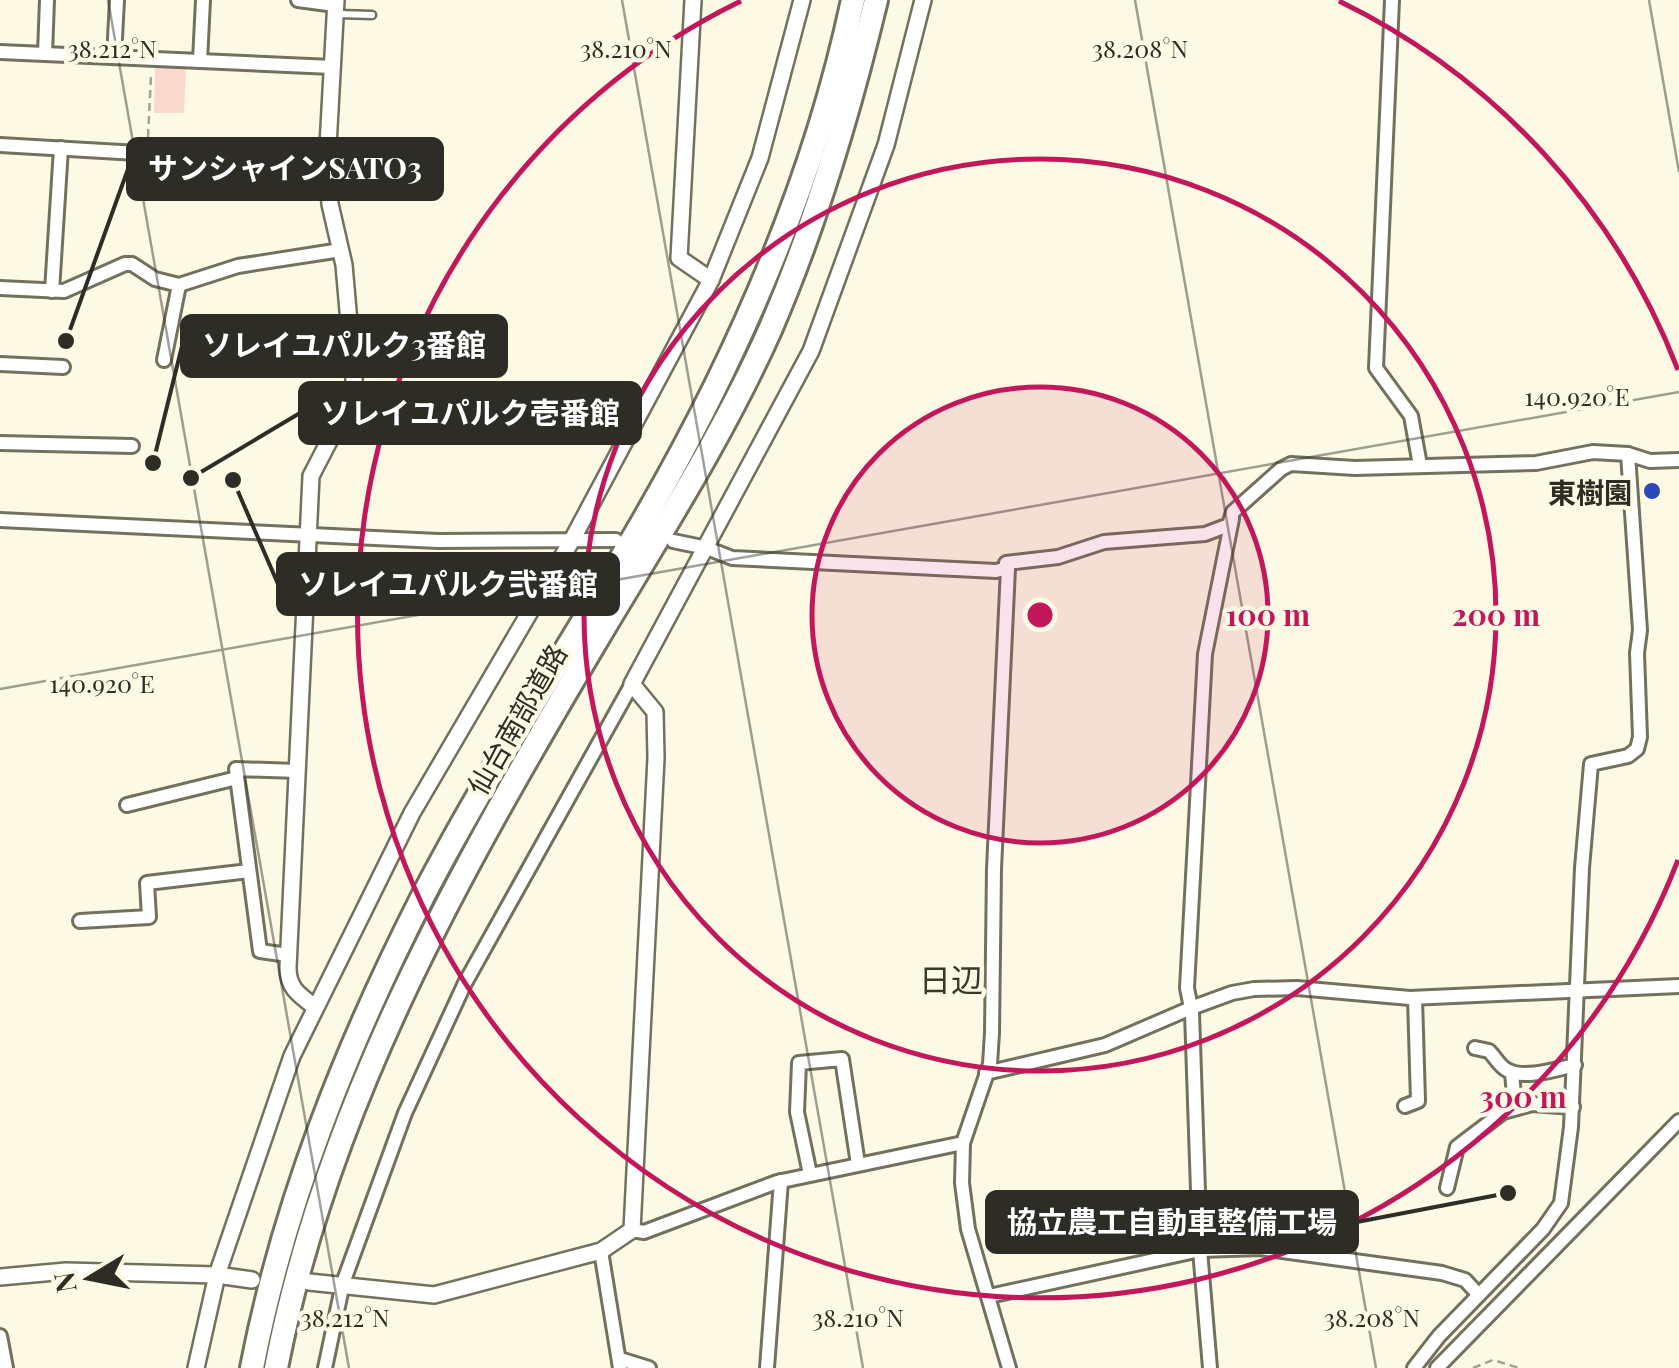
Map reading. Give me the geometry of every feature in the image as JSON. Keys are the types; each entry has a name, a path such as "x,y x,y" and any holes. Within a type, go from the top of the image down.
{"highway":[{"name":"仙台南部道路","path":"252,1368 292,1209 328,1104 373,999 480,795 643,522 712,393 775,252 802,177 853,0"},
{"name":"仙台南部道路","path":"276,1368 313,1217 350,1112 393,1010 446,902 662,531 770,331 828,174 876,0"}],"street":[{"path":"45,54 47,0"},
{"path":"114,57 117,0"},
{"path":"200,61 203,0"},
{"path":"298,0 335,6 327,164 330,204 341,250 355,391 311,476 288,981 314,1007"},
{"path":"693,0 679,258 712,280"},
{"path":"196,1368 217,1275 272,1108 314,1007 412,812 572,540 712,280 760,158 802,0"},
{"path":"326,1368 342,1283 405,1112 465,982 632,684 811,351 886,146 923,0"},
{"path":"1392,0 1376,368 1410,416 1420,465"},
{"path":"0,52 332,67"},
{"path":"0,145 327,164"},
{"path":"52,290 61,148"},
{"path":"0,288 64,291 124,264 132,264 155,280 178,285 238,266 341,250"},
{"path":"164,360 178,285"},
{"path":"0,364 63,368"},
{"path":"0,443 132,446"},
{"path":"1009,1368 968,1230 962,1183 963,1144 986,1072 992,1033 1006,562 1058,557 1115,540 1205,534 1229,525 1233,512 1281,469 1292,464 1355,468 1536,464 1593,452 1628,454 1650,461 1679,460"},
{"path":"1414,1368 1478,1294 1544,1229 1561,1203 1573,1107 1582,868 1591,764 1628,756 1637,749 1640,737 1640,630 1628,454"},
{"path":"1210,1368 1187,988 1206,654 1233,512"},
{"path":"0,520 438,542 616,540"},
{"path":"673,541 732,558 974,570 1008,568"},
{"path":"632,684 655,712 656,758 632,1230"},
{"path":"288,954 260,951 236,769 298,772"},
{"path":"126,804 237,778"},
{"path":"80,922 148,917 148,883 249,872"},
{"path":"986,1072 1105,1046 1232,992 1254,989 1297,988 1415,998 1679,986"},
{"path":"1405,1106 1418,1101 1415,998"},
{"path":"1475,1048 1489,1052 1502,1068 1512,1073 1544,1072 1575,1065"},
{"path":"810,1174 797,1112 799,1063 842,1060 858,1164"},
{"path":"1512,1073 1515,1106"},
{"path":"1448,1188 1457,1147 1471,1134 1515,1106 1573,1107"},
{"path":"1438,1368 1679,1121"},
{"path":"309,1282 434,1294 601,1251 632,1230 644,1232 780,1181 963,1144"},
{"path":"767,1368 780,1181"},
{"path":"989,1296 1200,1250 1260,1248 1442,1273 1464,1280 1478,1294"},
{"path":"601,1251 620,1363 649,1368"},
{"path":"0,1277 66,1271 217,1275 252,1280"},
{"path":"0,1336 6,1368"}],"lane":[{"path":"335,6 372,15"}],"path":[{"path":"147,154 152,59"},
{"path":"1475,1367 1493,1360 1519,1368"}],"shaded area":[{"path":"155,66 186,67 184,113 154,113"}],"place":[{"name":"サンシャインSATO3","path":"66,341"},
{"name":"ソレイユパルク3番館","path":"153,463"},
{"name":"ソレイユパルク壱番館","path":"191,478"},
{"name":"ソレイユパルク弐番館","path":"233,480"},
{"name":"東樹園","path":"1652,491"},
{"name":"協立農工自動車整備工場","path":"1508,1193"}],"district":[{"name":"日辺","path":"951,978"}]}
